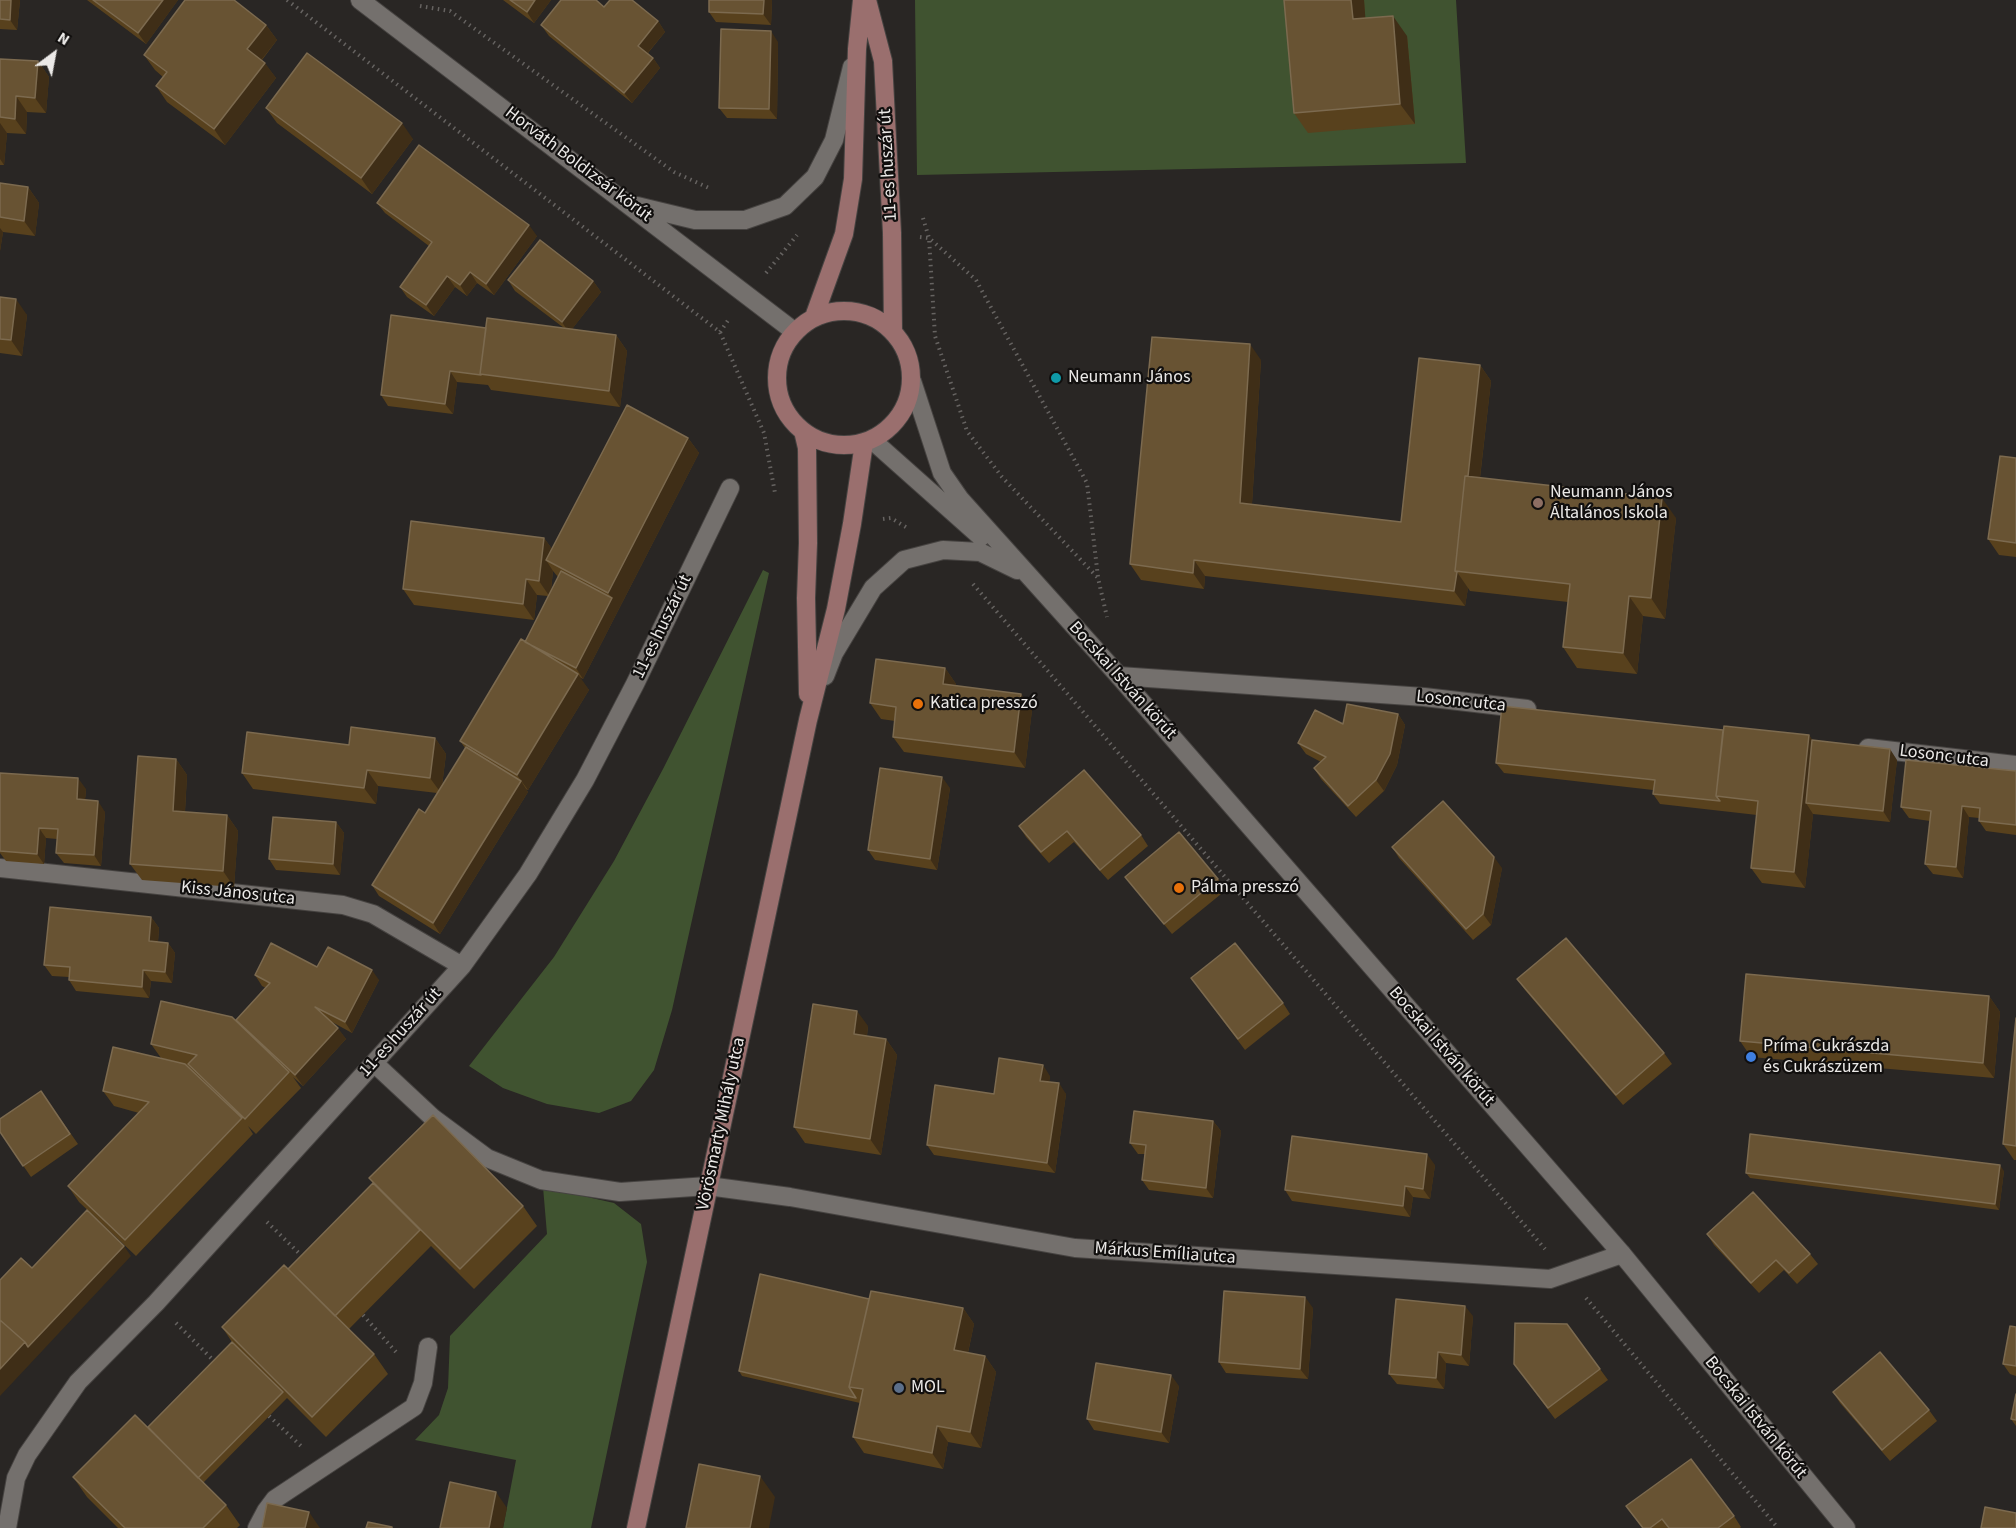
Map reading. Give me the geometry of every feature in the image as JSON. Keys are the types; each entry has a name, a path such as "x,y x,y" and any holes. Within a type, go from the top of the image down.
{"main road":[{"name":"11-es huszár út","path":"814,318 844,234 853,179 857,49 862,0"},
{"name":"11-es huszár út","path":"867,0 884,62 892,233 893,332"},
{"path":"802,431 825,442 844,446 868,441 891,427 905,408 912,381 911,365 903,345 883,322 864,314 839,311 814,318 795,332 779,360 777,386 787,413 802,431 807,448 808,720"},
{"path":"808,720 836,609 868,441"},
{"name":"Vörösmarty Mihály utca","path":"636,1528 808,720"}],"street":[{"name":"Horváth Boldizsár körút","path":"360,0 795,332"},
{"path":"629,204 695,220 745,220 785,206 815,177 834,140 857,49"},
{"name":"Bocskai István körút","path":"912,381 942,473 960,499 1119,676 1622,1254 1846,1528"},
{"name":"Bocskai István körút","path":"868,441 1026,574"},
{"name":"11-es huszár út","path":"7,1528 16,1478 27,1455 78,1382 156,1303 462,966 528,874 585,780 635,684 730,488"},
{"path":"808,720 834,653 873,588 904,560 943,550 980,552 1026,574"},
{"name":"Losonc utca","path":"1119,676 1424,697 1542,711"},
{"name":"Losonc utca","path":"1850,746 2016,765"},
{"name":"Kiss János utca","path":"0,868 344,905 380,918 462,966"},
{"name":"Márkus Emília utca","path":"374,1063 433,1118 487,1158 541,1180 620,1192 708,1186 801,1199 1076,1248 1550,1279 1622,1254"},
{"path":"257,1528 275,1499 414,1407 423,1383 428,1347"}],"path":[{"path":"287,0 720,332 764,433 779,515 807,522"},
{"path":"417,6 450,10 674,172 717,192"},
{"path":"892,233 929,238 976,279 1086,483 1098,578 1108,621"},
{"path":"929,238 935,336 967,431 1002,477 1098,578"},
{"path":"974,584 1566,1274 1778,1528"},
{"path":"247,1203 306,1260"},
{"path":"156,1303 219,1365"},
{"path":"363,1315 423,1383"},
{"path":"269,1416 322,1468"}],"green space":[{"path":"915,0 1456,0 1466,163 917,175"},
{"path":"763,570 769,573 672,1010 654,1070 631,1101 599,1113 547,1104 503,1088 469,1066 554,957 614,861"},
{"path":"543,1187 614,1203 641,1224 647,1262 591,1528 503,1528 516,1460 415,1440 439,1415 448,1388 450,1336 547,1234"}],"building":[{"path":"0,0 11,0 10,20 0,19"},
{"path":"93,0 163,0 138,33"},
{"path":"185,0 234,0 266,25 247,49 265,63 214,129 156,86 167,72 144,55"},
{"path":"510,0 535,0 527,12"},
{"path":"561,0 596,0 604,7 610,0 632,0 658,21 638,46 653,58 624,93 541,25"},
{"path":"709,0 764,0 763,14 709,12"},
{"path":"1284,0 1351,0 1353,19 1393,16 1400,104 1294,113"},
{"path":"721,29 771,31 769,109 719,108"},
{"path":"307,53 402,123 361,178 266,108"},
{"path":"0,59 38,61 35,98 16,96 15,119 0,117"},
{"path":"419,145 529,225 486,284 470,272 460,285 447,276 426,305 400,287 432,242 377,203"},
{"path":"0,183 28,187 24,221 0,217"},
{"path":"540,240 593,281 562,322 508,280"},
{"path":"0,297 16,299 11,340 0,339"},
{"path":"391,315 486,328 481,375 450,371 445,404 381,395"},
{"path":"487,318 616,335 609,391 480,374"},
{"path":"1152,337 1250,344 1240,503 1401,522 1419,358 1480,365 1468,476 1465,476 1454,591 1194,560 1193,573 1130,564"},
{"path":"627,405 688,438 608,593 546,560"},
{"path":"2000,456 2016,458 2016,543 1988,539"},
{"path":"1465,476 1662,498 1651,598 1629,596 1623,653 1563,647 1570,584 1455,571"},
{"path":"411,521 544,538 539,581 526,579 523,604 403,589"},
{"path":"561,571 612,598 576,668 525,642"},
{"path":"521,639 578,674 517,775 460,741"},
{"path":"876,659 945,668 943,684 1021,694 1014,752 893,737 896,707 870,703"},
{"path":"1347,704 1398,714 1390,754 1376,780 1348,806 1314,768 1326,757 1298,743 1315,710 1343,724"},
{"path":"1502,706 1723,730 1716,796 1720,801 1653,794 1655,780 1496,763"},
{"path":"1724,726 1809,735 1794,872 1751,868 1758,801 1716,796"},
{"path":"351,727 435,738 430,778 367,770 364,788 242,773 247,732 349,745"},
{"path":"1812,740 1890,749 1883,811 1806,803"},
{"path":"466,747 521,781 433,923 372,885 419,809 425,813"},
{"path":"138,756 176,759 173,811 227,815 223,871 130,864"},
{"path":"1906,760 2016,771 2016,825 1979,821 1980,808 1962,806 1956,867 1925,864 1931,811 1901,807"},
{"path":"880,768 942,777 930,859 868,850"},
{"path":"1084,770 1141,835 1100,870 1067,831 1041,852 1019,826"},
{"path":"0,773 78,778 77,799 98,801 94,855 56,853 58,829 39,828 37,854 0,851"},
{"path":"1443,801 1494,857 1483,914 1466,929 1392,847"},
{"path":"273,817 336,822 333,864 269,859"},
{"name":"Pálma presszó","path":"1179,832 1218,879 1164,924 1125,877"},
{"path":"50,907 151,917 149,941 168,943 165,972 143,970 142,987 69,980 70,967 44,965"},
{"path":"1566,938 1664,1053 1616,1095 1517,979"},
{"path":"271,943 317,967 328,947 372,970 345,1022 315,1007 338,1028 295,1075 236,1020 270,983 255,975"},
{"path":"1235,943 1283,1003 1238,1039 1191,978"},
{"path":"1746,974 1989,996 1983,1063 1740,1041"},
{"path":"161,1001 232,1017 289,1072 245,1119 188,1064 197,1055 151,1044"},
{"path":"813,1004 857,1011 854,1034 886,1039 870,1139 794,1127"},
{"path":"2016,1018 2016,1146 2003,1144"},
{"path":"113,1047 185,1064 242,1118 125,1240 68,1186 149,1102 103,1091"},
{"path":"999,1058 1043,1065 1040,1081 1059,1083 1047,1163 927,1145 935,1085 994,1094"},
{"path":"41,1091 70,1134 23,1166 0,1132 0,1119"},
{"path":"1134,1111 1213,1121 1206,1188 1142,1180 1146,1145 1130,1143"},
{"path":"433,1115 523,1206 460,1269 369,1178"},
{"path":"1750,1134 2000,1165 1995,1204 1746,1173"},
{"path":"1292,1136 1427,1154 1423,1189 1405,1186 1403,1206 1285,1190"},
{"path":"373,1183 420,1230 335,1316 288,1269"},
{"path":"1753,1192 1810,1254 1789,1273 1776,1260 1751,1283 1707,1234"},
{"path":"87,1210 124,1246 28,1347 0,1320 0,1280 21,1258 32,1268"},
{"path":"284,1265 374,1354 312,1417 222,1327"},
{"path":"760,1274 869,1299 849,1387 856,1398 739,1371"},
{"path":"871,1291 963,1308 954,1350 985,1356 970,1432 937,1426 932,1453 853,1437 863,1389 849,1387"},
{"path":"1224,1291 1305,1297 1300,1369 1219,1362"},
{"path":"1396,1299 1465,1306 1461,1355 1438,1352 1436,1378 1389,1374"},
{"path":"0,1320 25,1342 0,1369"},
{"path":"1515,1323 1567,1324 1600,1369 1548,1408 1514,1364"},
{"path":"2010,1326 2016,1327 2016,1366 2003,1364"},
{"path":"232,1342 283,1392 198,1478 148,1427"},
{"path":"1880,1352 1929,1410 1882,1450 1833,1392"},
{"path":"1096,1363 1171,1375 1161,1432 1087,1419"},
{"path":"2016,1394 2016,1420 2011,1419"},
{"path":"135,1415 226,1505 203,1528 125,1528 73,1477"},
{"path":"1691,1459 1734,1516 1718,1528 1669,1528 1662,1519 1650,1528 1643,1528 1626,1506"},
{"path":"699,1464 760,1476 750,1528 686,1528"},
{"path":"450,1482 496,1492 489,1528 440,1528"},
{"path":"267,1503 309,1512 305,1528 262,1528"},
{"path":"1985,1507 2016,1513 2016,1528 1981,1528"},
{"path":"368,1522 392,1527 392,1528 366,1528"}],"place":[{"name":"Neumann János","path":"1056,378"},
{"name":"Neumann János Általános Iskola","path":"1538,503"},
{"name":"Katica presszó","path":"918,704"},
{"name":"Pálma presszó","path":"1179,888"},
{"name":"Príma Cukrászda és Cukrászüzem","path":"1751,1057"},
{"name":"MOL","path":"899,1388"}]}
